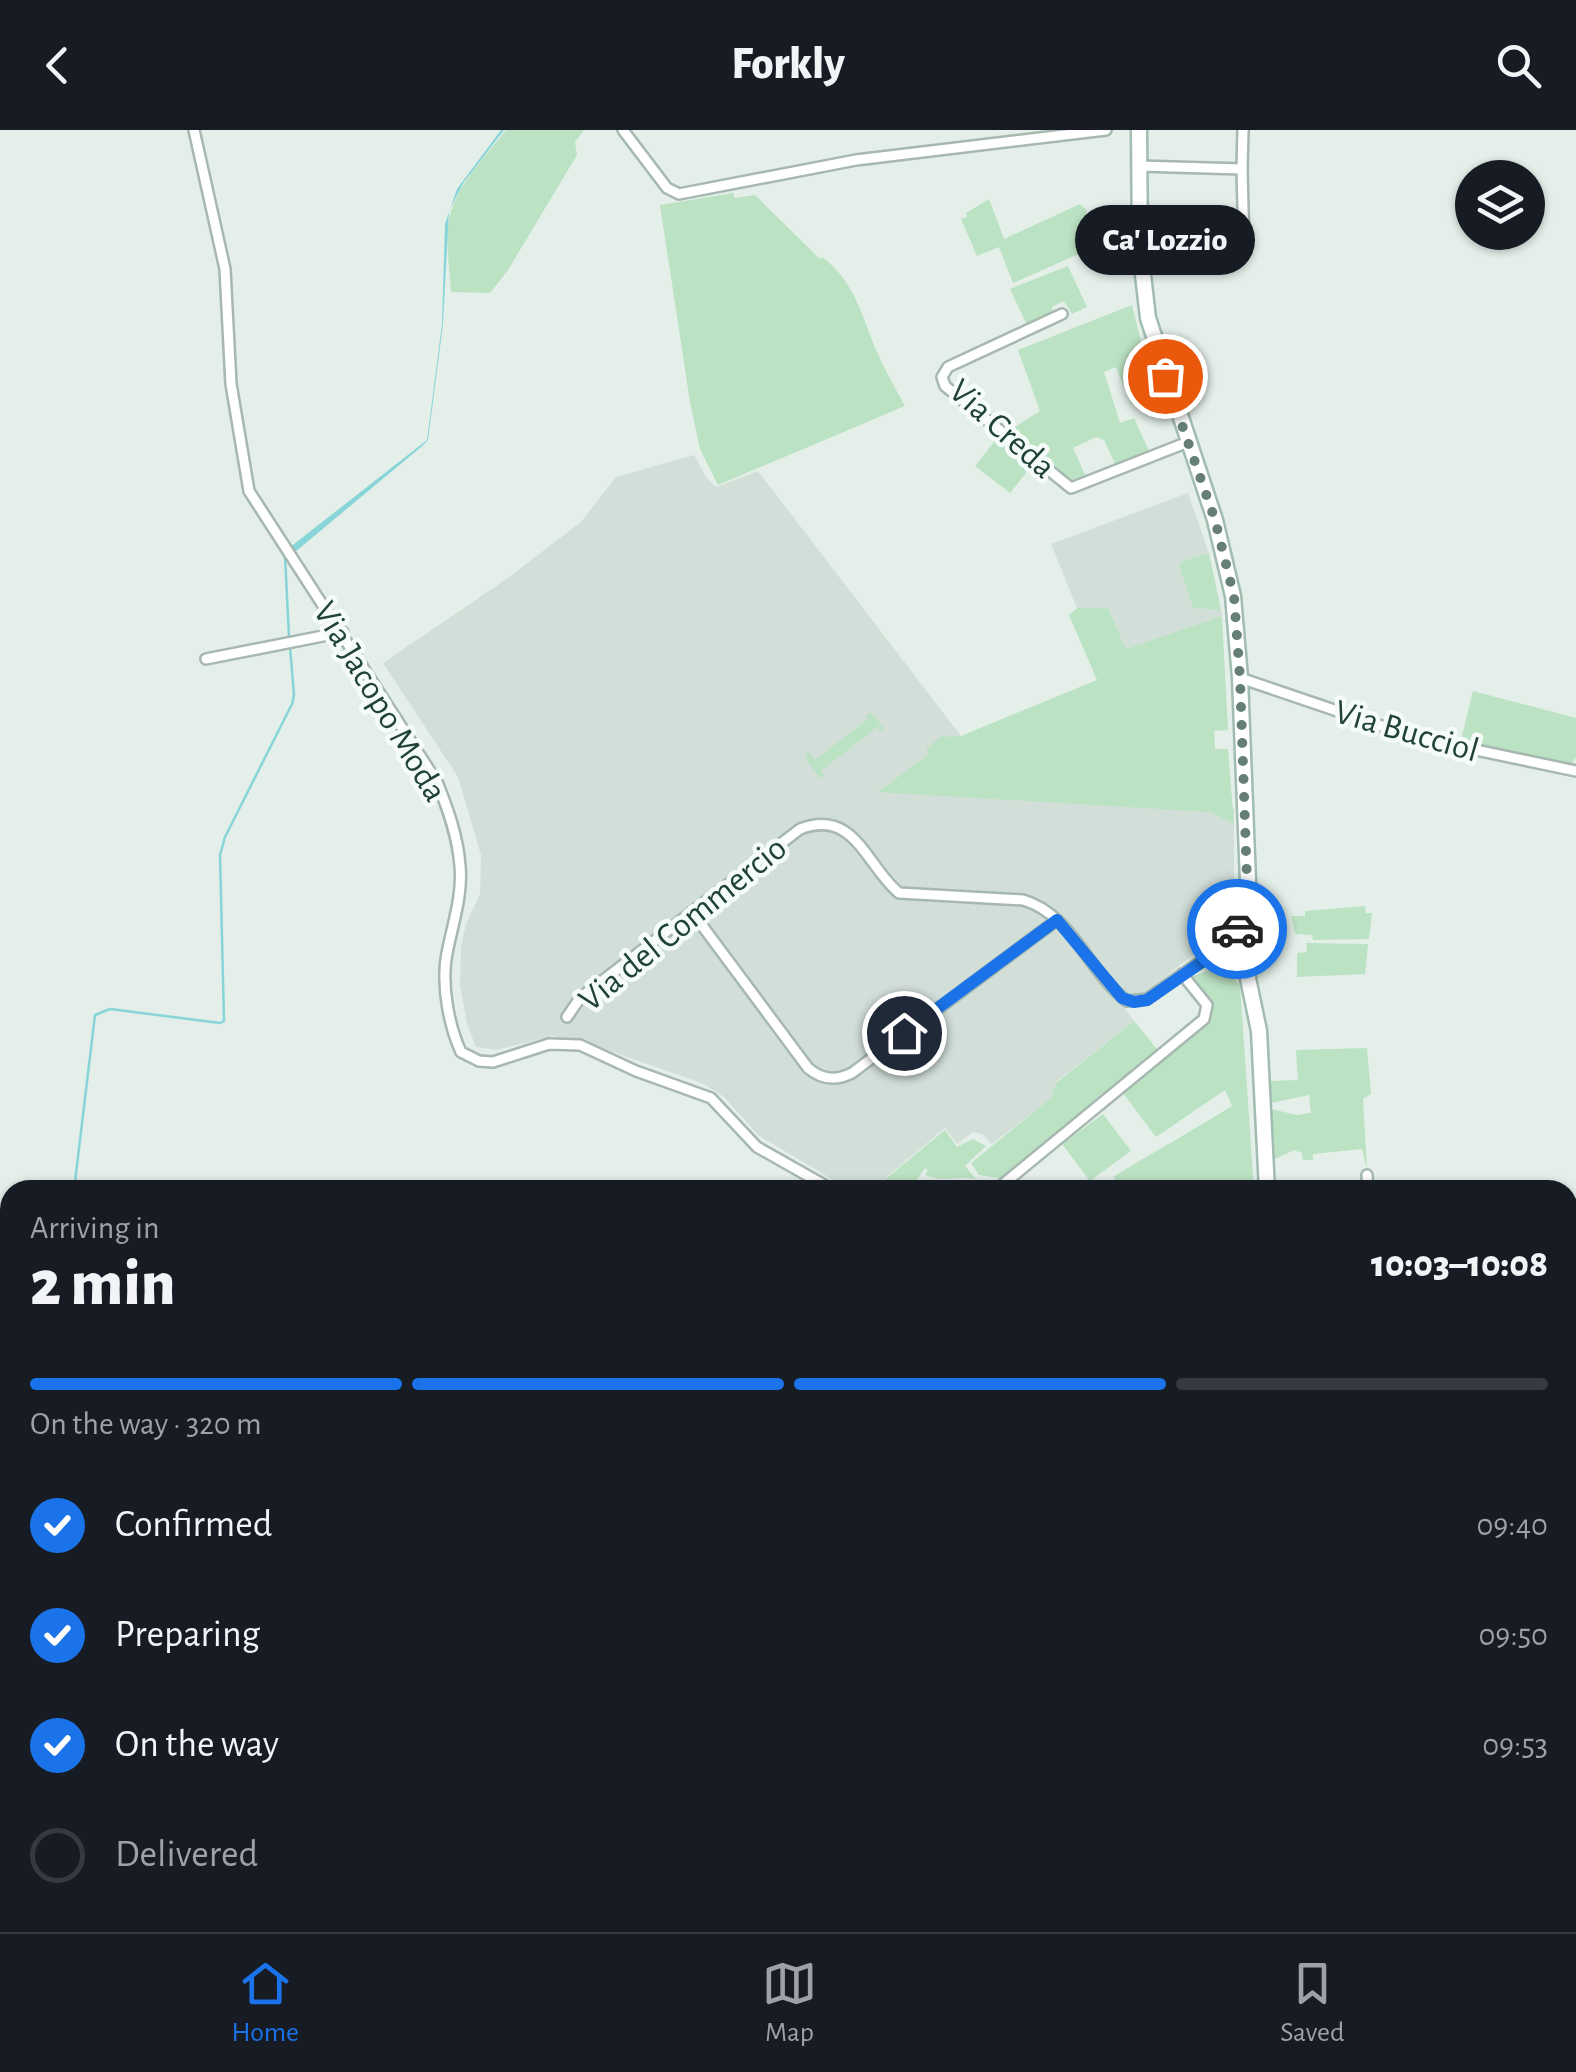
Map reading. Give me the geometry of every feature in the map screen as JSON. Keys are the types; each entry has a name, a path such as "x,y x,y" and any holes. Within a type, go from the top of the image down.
{"main road":[{"path":"1138,130 1140,249 1146,308 1228,566 1240,678 1250,932 1233,955 1254,996 1267,1180"}],"street":[{"name":"Via Jacopo Moda","path":"194,130 225,269 231,384 249,491 438,782 455,831 460,897 446,975 454,1032 461,1052 486,1062 549,1044 580,1045 711,1098 758,1146 816,1180"},
{"path":"623,130 667,188 682,194 856,160 1106,130"},
{"path":"1243,130 1244,248"},
{"path":"1139,166 1242,169"},
{"name":"Via Creda","path":"1062,314 948,367 942,377 945,386 1071,488 1188,442"},
{"path":"206,659 343,632"},
{"name":"Via Bucciol","path":"1240,678 1414,737 1576,771"},
{"name":"Via del Commercio","path":"567,1017 580,998 800,829 822,824 836,826 848,834 899,893 1022,900 1036,905 1057,920 1127,1001 1147,1000 1194,967 1233,955"},
{"path":"692,912 808,1068 832,1079 852,1073 1057,920"},
{"name":"Via del Commercio","path":"1194,967 1233,955"},
{"path":"1008,1180 1204,1019 1207,1006 1182,974"},
{"path":"1367,1175 1367,1180"}],"shaded area":[{"path":"694,455 716,487 758,471 961,736 975,782 1234,808 1234,907 1223,931 1125,1009 1134,1021 1056,1082 1052,1098 992,1144 982,1134 973,1132 957,1144 945,1128 883,1180 833,1180 758,1135 724,1097 704,1084 582,1041 553,1036 496,1050 476,1047 460,986 461,947 466,924 480,894 481,855 458,777 383,663 505,580 581,522 616,477"},
{"path":"1188,493 1209,553 1179,565 1193,608 1221,610 1222,616 1126,649 1108,608 1077,608 1051,544"}],"green space":[{"path":"506,130 584,130 575,142 577,155 490,293 451,292 447,243 451,213 470,175"},
{"path":"733,193 735,198 755,195 842,277 905,406 718,485 700,449 690,402 660,205"},
{"path":"989,199 1004,239 1080,204 1086,209 1090,249 1013,283 999,247 977,256 961,219"},
{"path":"1068,266 1087,307 1072,314 1064,301 1052,307 1053,312 1027,325 1010,289"},
{"path":"1132,305 1154,394 1131,404 1116,367 1104,372 1120,423 1134,418 1149,451 1115,464 1104,440 1096,437 1073,448 1085,475 1072,480 1007,432 1040,411 1018,350"},
{"path":"998,437 1033,464 1010,493 975,466"},
{"path":"1209,553 1221,610 1193,608 1179,565"},
{"path":"1077,608 1108,608 1126,649 1222,616 1228,730 1214,731 1215,749 1228,749 1234,824 1210,812 878,792 929,754 926,749 941,737 961,736 1097,680 1069,615"},
{"path":"1473,691 1576,718 1576,757 1569,767 1460,744"},
{"path":"872,713 884,729 877,727 821,771 821,779 805,758 808,752 815,760 868,719 866,714"},
{"path":"1365,906 1366,913 1372,913 1369,939 1313,940 1312,935 1295,934 1291,916 1305,916 1305,911"},
{"path":"1306,943 1368,944 1365,974 1297,977 1297,953 1307,952"},
{"path":"1213,969 1229,974 1240,985 1253,1180 1116,1180 1113,1177 1232,1106 1225,1090 1156,1137 1119,1088 1006,1179 979,1175 971,1163 1051,1098 1056,1083 1134,1021 1161,1054 1208,1012 1185,979"},
{"path":"1367,1048 1371,1094 1363,1099 1367,1170 1362,1149 1313,1154 1313,1160 1303,1160 1302,1153 1294,1150 1275,1159 1271,1109 1297,1115 1311,1113 1309,1095 1271,1103 1270,1081 1298,1080 1296,1050"},
{"path":"1103,1114 1131,1151 1089,1180 1062,1144"},
{"path":"945,1130 957,1147 973,1139 986,1146 965,1166 976,1179 932,1177 925,1175 925,1168 917,1180 884,1180"}],"water":[{"path":"504,130 464,182 450,208 457,189"},
{"path":"449,213 443,324 428,440 295,552 289,548 427,440 442,324 445,224"}],"waterway":[{"path":"285,556 289,637"},
{"path":"75,1180 95,1015 110,1009 224,1021 220,855 225,837 292,704 290,647"}],"way so far":[{"path":"1165,376 1215,520 1234,596 1248,909 1237,929"}],"place":[{"name":"Ca' Lozzio","path":"1165,376"}],"route":[{"path":"904,1033 1057,920 1122,998 1134,1002 1147,1000 1219,950 1237,929"}]}
